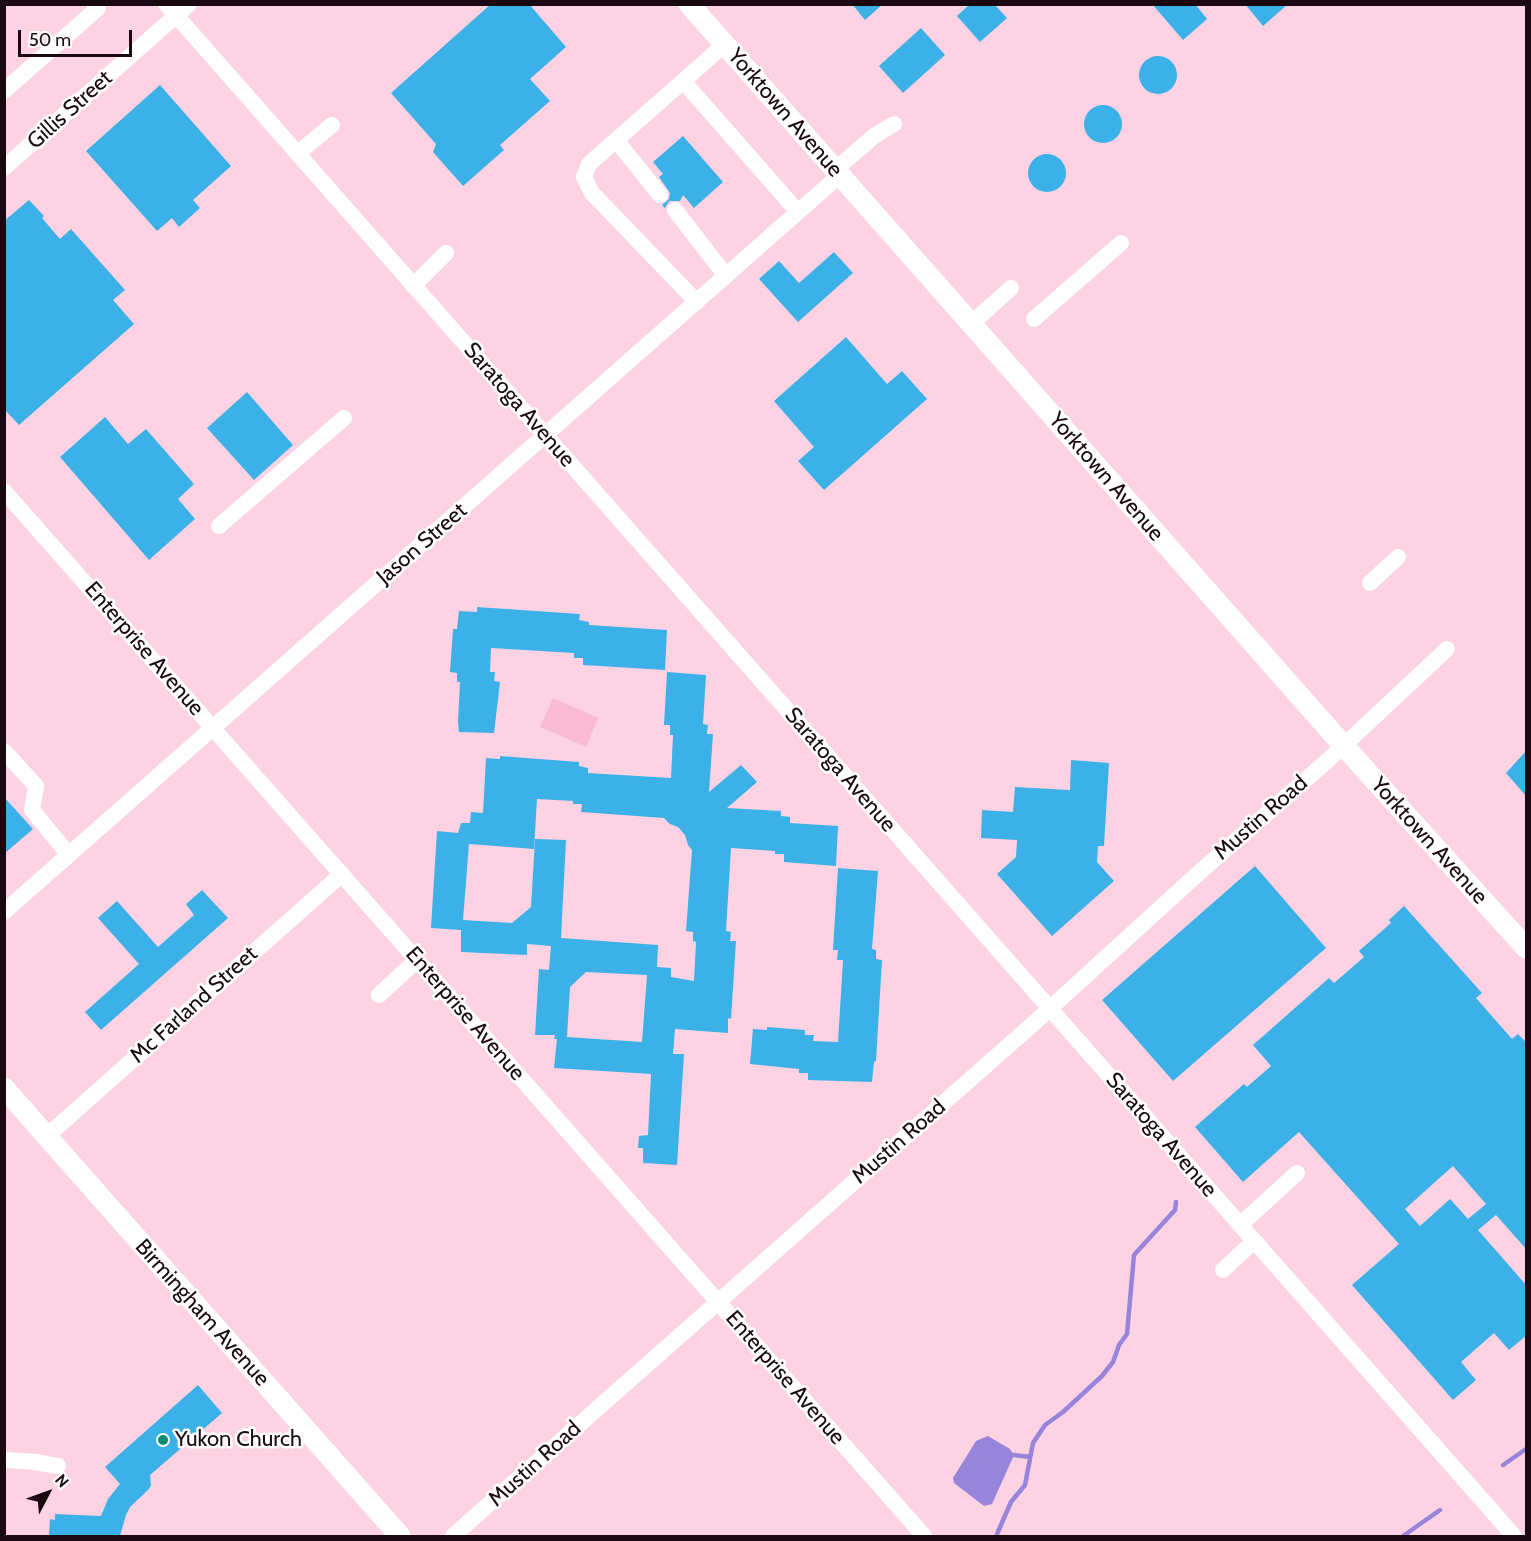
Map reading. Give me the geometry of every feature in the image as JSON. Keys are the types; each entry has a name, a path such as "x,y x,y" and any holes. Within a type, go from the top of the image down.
{"main road":[{"name":"Yorktown Avenue","path":"688,4 1343,745 1525,944"},
{"name":"Birmingham Avenue","path":"4,1088 400,1536"}],"street":[{"path":"4,91 98,8 94,4"},
{"name":"Saratoga Avenue","path":"177,8 298,153 414,286 1514,1536"},
{"name":"Gillis Street","path":"7,161 177,8"},
{"path":"697,302 592,193 584,177 589,164 724,45"},
{"path":"683,81 798,212"},
{"path":"298,153 332,124"},
{"name":"Jason Street","path":"4,912 798,212 874,136 894,124"},
{"path":"616,140 660,195"},
{"path":"675,210 726,276"},
{"path":"1034,319 1121,243"},
{"path":"414,286 446,253"},
{"path":"971,324 1011,288"},
{"path":"219,526 344,418"},
{"name":"Enterprise Avenue","path":"4,491 924,1536"},
{"path":"1370,583 1398,557"},
{"name":"Mustin Road","path":"453,1536 1050,1008 1447,649"},
{"path":"4,751 36,786 32,810 69,855"},
{"name":"Mc Farland Street","path":"47,1136 342,874"},
{"path":"379,995 417,960"},
{"path":"1240,1225 1297,1173"},
{"path":"1223,1270 1254,1241"},
{"path":"7,1460 58,1466"}],"shaded area":[{"path":"553,698 598,718 586,747 540,727"},
{"path":"988,1436 1010,1449 1014,1455 992,1504 984,1506 954,1483 953,1478 976,1441"}],"building":[{"path":"491,4 529,4 566,47 530,79 550,101 500,145 504,150 463,186 433,152 436,144 391,93"},
{"path":"852,4 883,4 865,20"},
{"path":"970,4 994,4 1007,18 980,42 957,16"},
{"path":"1152,4 1195,4 1207,19 1183,40"},
{"path":"1245,4 1288,4 1263,26"},
{"path":"921,28 945,55 903,93 879,66"},
{"path":"1158,56 1171,62 1177,75 1171,88 1158,94 1145,88 1139,75 1145,62"},
{"path":"160,85 231,166 193,200 200,208 179,227 172,218 157,231 86,151"},
{"path":"1103,105 1116,111 1122,124 1116,137 1103,143 1090,137 1084,124 1090,111"},
{"path":"683,136 723,182 694,208 683,195 680,201 669,201 665,208 662,205 669,199 670,193 659,177 663,174 653,162"},
{"path":"1047,154 1060,160 1066,173 1060,186 1047,192 1034,186 1028,173 1034,160"},
{"path":"29,200 60,239 71,229 125,290 113,300 134,324 19,425 4,409 4,221"},
{"path":"834,252 853,273 798,322 759,279 779,261 799,283"},
{"path":"846,337 887,384 902,371 927,399 824,490 798,461 814,447 774,401"},
{"path":"247,392 293,445 254,480 207,428"},
{"path":"105,417 128,444 146,429 194,484 178,499 195,519 149,560 60,457"},
{"path":"477,607 580,614 579,620 589,622 589,625 667,630 665,670 583,665 583,658 574,658 574,653 491,648 490,672 495,672 494,681 500,682 494,733 459,732 460,682 457,682 457,673 450,672 453,629 457,629 459,611 477,612"},
{"path":"667,672 706,675 703,724 708,725 707,734 713,734 709,792 741,765 757,782 727,808 781,811 781,816 790,817 790,823 838,826 836,866 784,862 784,854 775,854 775,851 731,848 726,931 731,932 730,941 736,941 731,1019 728,1018 728,1033 675,1029 673,1054 684,1054 677,1165 643,1163 643,1148 638,1148 639,1136 648,1135 651,1074 554,1068 557,1039 554,1039 555,1035 535,1035 539,969 549,970 551,946 527,944 527,955 461,952 461,930 431,928 437,831 458,833 461,823 470,823 471,812 483,813 486,758 500,759 500,756 579,762 579,766 588,768 588,773 671,778 673,735 670,735 670,725 664,725","holes":["537,799 573,801 573,804 582,804 581,812 664,818 670,824 678,827 685,835 692,850 686,931 693,932 693,941 696,942 694,981 671,977 671,968 657,967 658,945 561,938 566,840 535,839 531,907 512,923 463,920 469,844 534,849","586,972 647,975 642,1042 567,1037 570,987"]},
{"path":"1527,750 1527,797 1506,773"},
{"path":"1071,760 1109,763 1104,846 1098,846 1097,862 1114,881 1052,936 997,874 1016,857 1017,840 981,838 982,810 1013,812 1015,787 1070,790"},
{"path":"4,797 33,829 4,854"},
{"path":"1255,866 1326,948 1173,1081 1102,1000"},
{"path":"838,868 878,871 872,949 876,950 876,959 882,960 876,1061 872,1082 808,1080 808,1073 799,1073 799,1069 750,1064 753,1029 767,1030 767,1027 805,1030 805,1035 814,1035 813,1041 838,1042 843,960 837,960 838,950 833,950"},
{"path":"202,890 228,918 101,1030 85,1012 139,964 98,918 117,901 158,947 194,915 186,904"},
{"path":"1404,906 1482,993 1476,998 1512,1039 1518,1034 1527,1043 1527,1250 1496,1215 1478,1230 1527,1286 1527,1335 1509,1350 1494,1333 1461,1362 1476,1380 1453,1400 1352,1285 1399,1244 1299,1132 1243,1182 1195,1127 1244,1084 1247,1087 1271,1066 1253,1045 1329,978 1334,983 1364,957 1359,951 1391,923 1389,920","holes":["1453,1166 1486,1204 1468,1219 1450,1199 1420,1226 1405,1209"]},
{"name":"Yukon Church","path":"198,1385 222,1413 150,1475 151,1485 130,1507 120,1536 49,1536 50,1519 55,1520 55,1514 101,1516 108,1499 120,1484 105,1467"}],"waterway":[{"path":"997,1534 1011,1502 1025,1485 1033,1443 1045,1425 1063,1412 1102,1376 1113,1362 1119,1345 1127,1334 1134,1255 1175,1210 1176,1202"},
{"path":"1503,1465 1526,1449"},
{"path":"1014,1455 1030,1457"},
{"path":"1403,1536 1440,1510"}],"place":[{"name":"Yukon Church","path":"163,1440"}]}
